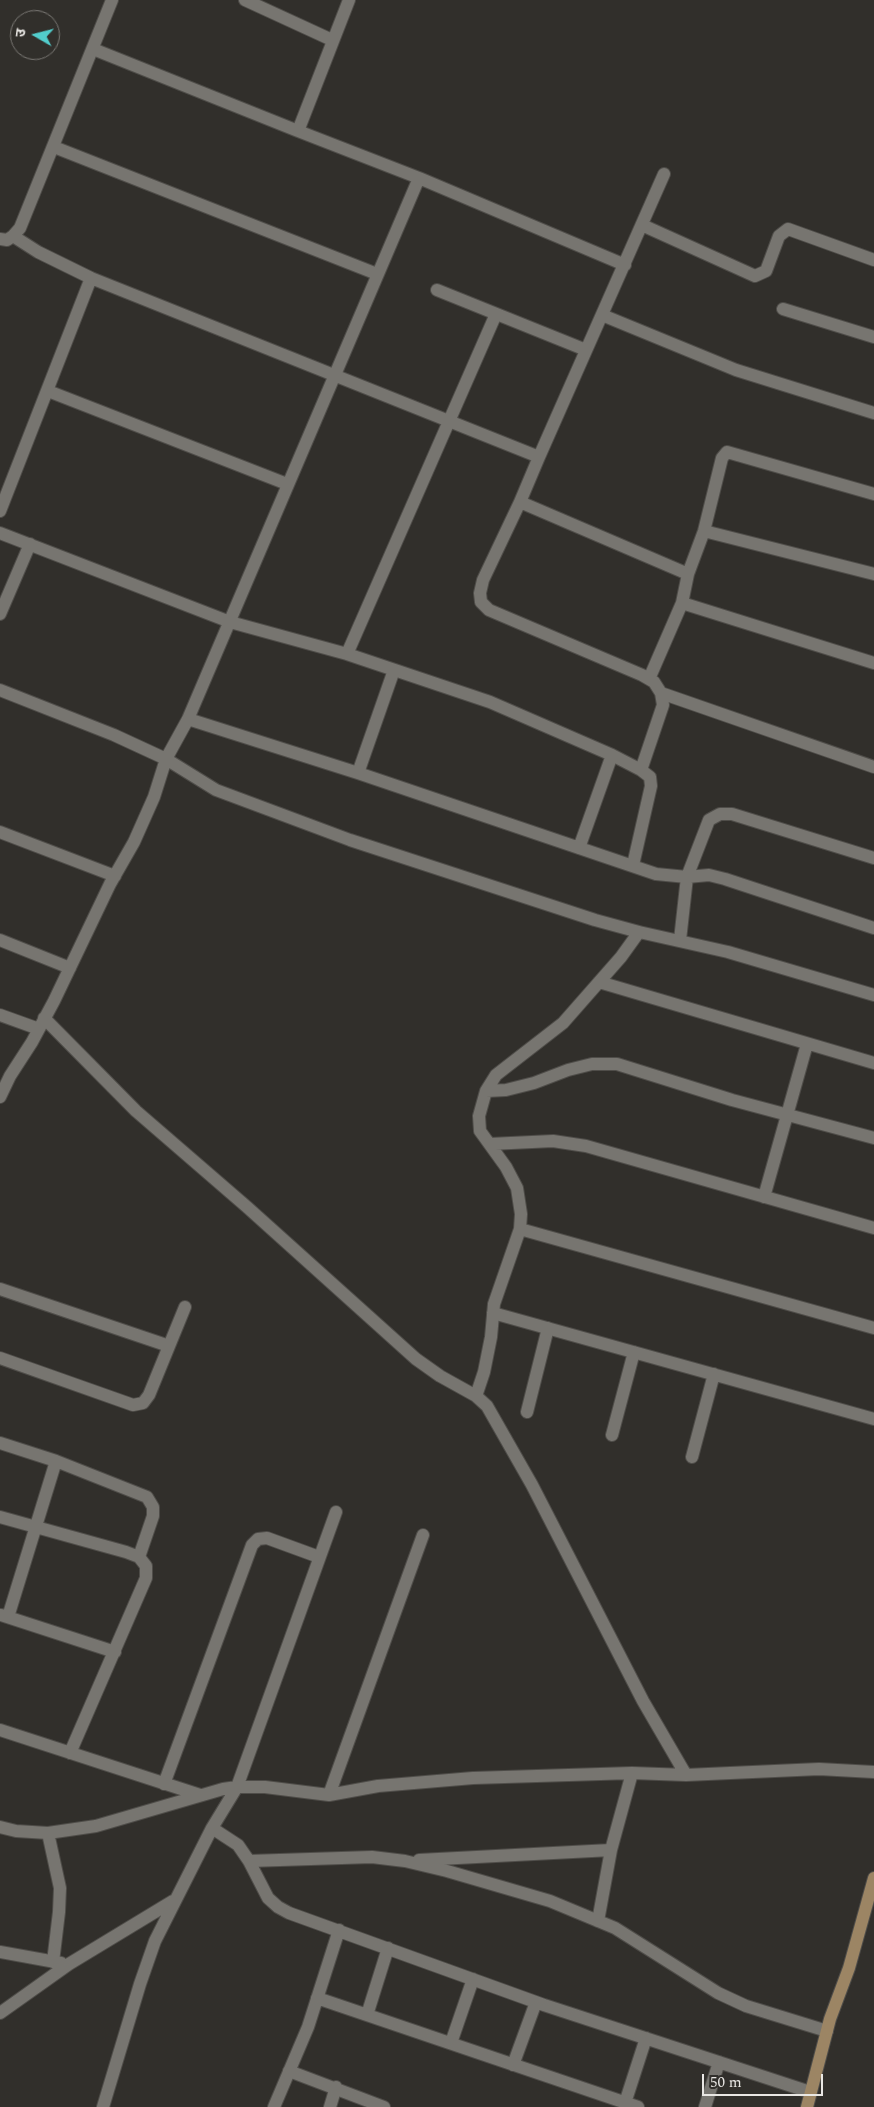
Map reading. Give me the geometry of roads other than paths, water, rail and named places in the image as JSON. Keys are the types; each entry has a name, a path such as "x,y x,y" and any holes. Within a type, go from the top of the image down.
{"street":[{"path":"0,239 7,240 20,228 112,0"},
{"path":"245,0 332,40"},
{"path":"298,131 349,0"},
{"path":"93,49 419,178 625,265"},
{"path":"54,147 377,274"},
{"path":"664,174 520,502 483,580 480,593 481,602 489,610 648,679 661,693 874,768"},
{"path":"0,1097 10,1076 42,1023 115,876 134,842 154,797 166,759 188,719 419,178"},
{"path":"642,225 755,276 766,272 779,236 788,230 874,260"},
{"path":"13,236 59,263 91,278 539,457"},
{"path":"0,512 91,278"},
{"path":"437,290 586,350"},
{"path":"783,309 874,338"},
{"path":"347,654 496,314"},
{"path":"602,315 736,370 874,413"},
{"path":"48,391 287,484"},
{"path":"648,679 682,603 688,574 704,531 722,458 727,452 874,494"},
{"path":"520,502 688,574"},
{"path":"704,531 874,574"},
{"path":"0,533 230,622 347,654 490,702 612,755 641,770 650,777 651,786 633,866"},
{"path":"0,614 30,544"},
{"path":"682,603 874,663"},
{"path":"358,773 394,670"},
{"path":"0,690 114,735 166,759 216,790 350,840 579,915 639,932 728,952 874,995"},
{"path":"641,770 663,705 661,693"},
{"path":"188,719 358,773 656,874 710,875 874,928"},
{"path":"579,848 612,755"},
{"path":"680,940 687,876 709,820 720,814 732,814 874,858"},
{"path":"0,832 115,876"},
{"path":"476,1396 484,1372 491,1337 494,1304 520,1228 521,1214 516,1188 506,1167 480,1131 479,1116 486,1091 496,1075 563,1023 621,957 639,932"},
{"path":"0,940 70,968"},
{"path":"599,982 874,1063"},
{"path":"0,1016 42,1023 136,1111 247,1207 416,1359 440,1376 476,1396 487,1406 505,1435 643,1701 686,1775"},
{"path":"764,1196 807,1044"},
{"path":"486,1091 506,1090 534,1084 568,1070 592,1064 617,1064 732,1100 874,1138"},
{"path":"490,1144 553,1142 586,1146 874,1228"},
{"path":"520,1228 874,1328"},
{"path":"0,1289 169,1346"},
{"path":"0,1358 133,1405 142,1403 149,1395 185,1307"},
{"path":"493,1313 874,1419"},
{"path":"527,1412 548,1328"},
{"path":"612,1435 634,1352"},
{"path":"692,1457 714,1374"},
{"path":"0,1443 56,1461 147,1497 153,1507 153,1516 138,1557"},
{"path":"56,1461 4,1616 115,1652"},
{"path":"103,2107 155,1941 173,1901 212,1828 237,1787 336,1512"},
{"path":"0,1517 138,1557 146,1566 146,1578 70,1753"},
{"path":"329,1795 423,1536"},
{"path":"164,1784 252,1545 258,1539 268,1538 319,1557"},
{"path":"0,1730 200,1795"},
{"path":"0,1827 16,1831 48,1833 96,1826 200,1795 237,1787 265,1787 329,1795 378,1786 473,1778 632,1773 686,1775 819,1769 874,1772"},
{"path":"598,1921 611,1850 632,1773"},
{"path":"212,1828 238,1845 249,1861 268,1898 288,1913 536,2002 810,2092"},
{"path":"48,1833 60,1888 60,1912 53,1962"},
{"path":"405,1861 611,1850"},
{"path":"249,1861 372,1857 405,1861 447,1871 550,1902 615,1928 718,1993 746,2006 827,2031"},
{"path":"806,2107 827,2031 848,1968 874,1878"},
{"path":"0,2013 69,1964 173,1901"},
{"path":"274,2107 308,2027 339,1930"},
{"path":"367,2014 388,1948"},
{"path":"0,1952 69,1964"},
{"path":"451,2043 473,1978"},
{"path":"317,1998 638,2107"},
{"path":"513,2065 536,2002"},
{"path":"625,2102 646,2038"},
{"path":"705,2107 719,2062"},
{"path":"289,2071 336,2087 384,2107"},
{"path":"330,2107 336,2087"}]}
